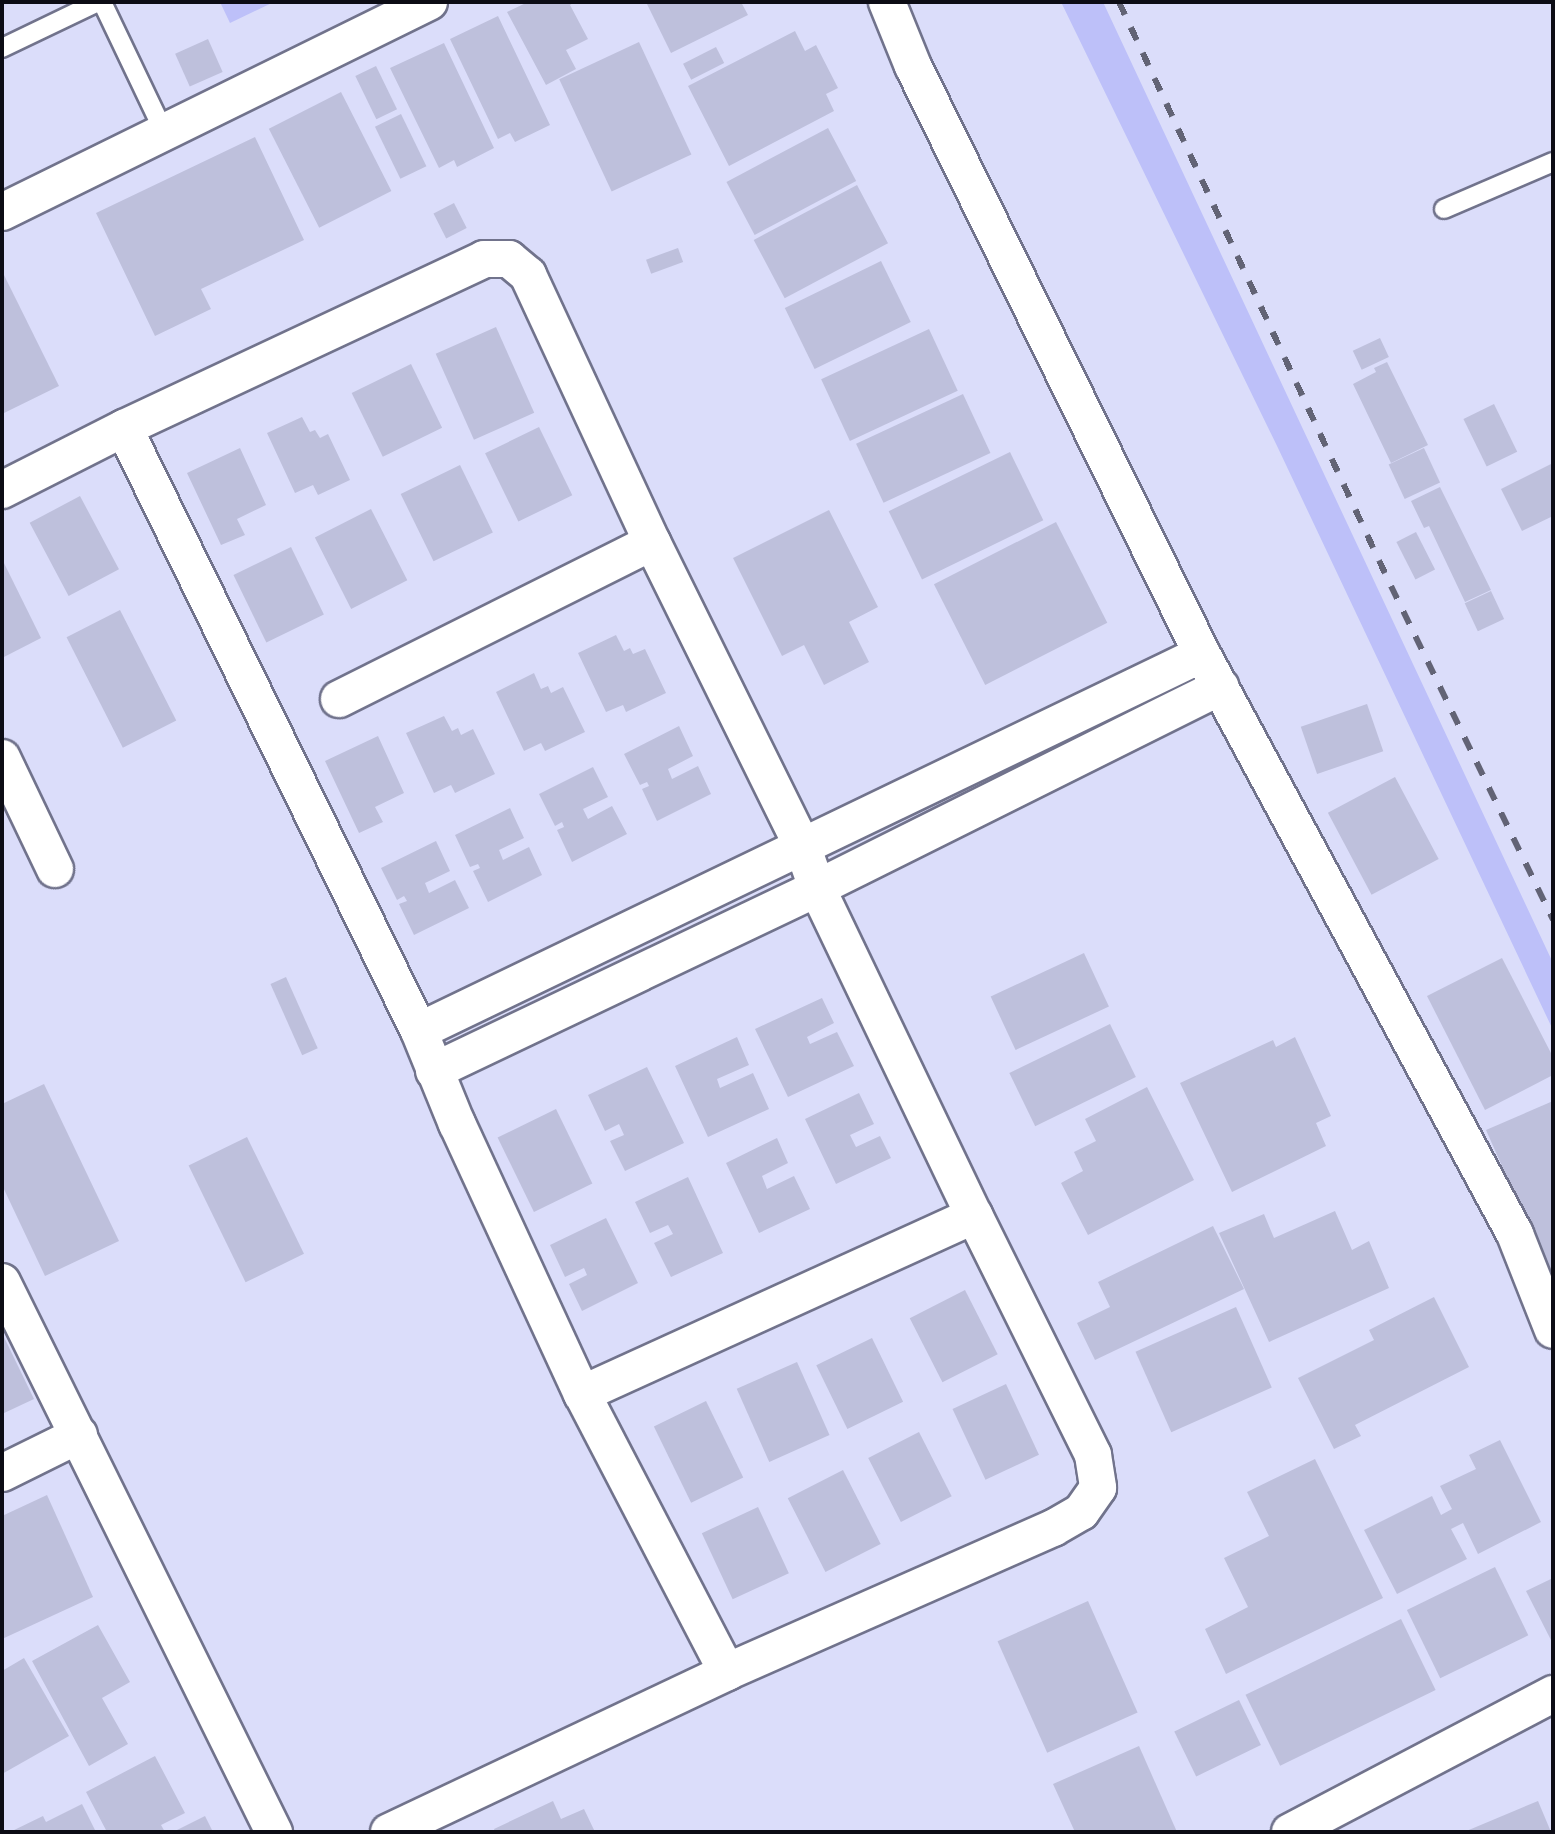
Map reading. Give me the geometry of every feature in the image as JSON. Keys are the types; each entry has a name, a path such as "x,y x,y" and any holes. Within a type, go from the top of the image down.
{"street":[{"path":"2,212 429,2"},
{"path":"887,2 913,66 1202,654 1515,1234 1553,1330"},
{"path":"2,490 124,428 457,270 484,259 509,259 528,275 652,542 803,848 817,888 1093,1455 1098,1488 1081,1512 1053,1528 727,1672 389,1832"},
{"path":"124,428 419,1031 434,1071 582,1394 727,1672"},
{"path":"339,699 652,542"},
{"path":"419,1031 1202,654"},
{"path":"434,1071 817,888 1221,687"},
{"path":"2,758 55,869"},
{"path":"582,1394 974,1215"},
{"path":"2,1282 274,1832"},
{"path":"2,1473 79,1435"},
{"path":"1290,1832 1553,1694"}],"lane":[{"path":"2,48 100,2 164,132"},
{"path":"1444,209 1553,162"}],"shaded area":[{"path":"220,2 274,2 230,23"},
{"path":"1061,2 1103,2 1553,963 1553,1030 1278,448"}],"building":[{"path":"528,2 574,2 570,5 588,39 566,50 576,69 546,85 507,12"},
{"path":"646,2 741,2 748,15 671,53"},
{"path":"498,16 550,125 515,142 510,133 498,139 450,39"},
{"path":"795,31 805,51 816,45 838,88 826,94 834,111 729,166 688,86"},
{"path":"208,39 223,72 190,87 175,54"},
{"path":"639,42 691,154 612,192 559,79"},
{"path":"444,43 494,148 457,167 454,160 439,168 390,68"},
{"path":"716,47 724,63 691,80 683,64"},
{"path":"376,66 397,109 376,119 355,76"},
{"path":"341,92 391,191 319,228 269,129"},
{"path":"401,114 426,166 400,179 375,127"},
{"path":"828,128 856,181 755,235 726,182"},
{"path":"255,137 304,240 201,289 211,309 155,336 96,213"},
{"path":"857,185 888,243 785,298 754,240"},
{"path":"454,203 467,228 446,238 434,213"},
{"path":"678,248 683,262 651,274 646,260"},
{"path":"881,261 911,322 815,369 785,308"},
{"path":"2,271 59,386 2,414"},
{"path":"496,327 534,413 474,440 436,354"},
{"path":"929,329 958,391 850,441 821,379"},
{"path":"1380,338 1389,357 1362,370 1353,351"},
{"path":"1387,362 1428,445 1391,463 1353,384 1376,372 1374,368"},
{"path":"411,364 442,428 383,457 352,393"},
{"path":"963,394 990,453 884,503 856,444"},
{"path":"1494,404 1517,452 1487,467 1463,419"},
{"path":"302,417 310,432 315,430 320,438 328,434 350,480 318,495 313,485 295,493 267,433"},
{"path":"539,427 572,495 518,522 485,453"},
{"path":"240,448 266,505 237,519 245,535 221,545 187,473"},
{"path":"1424,448 1440,482 1405,499 1389,464"},
{"path":"1010,452 1043,520 922,579 889,511"},
{"path":"1553,463 1553,516 1522,531 1501,489"},
{"path":"460,465 493,532 434,561 401,494"},
{"path":"1440,487 1491,590 1465,602 1429,526 1424,528 1411,501"},
{"path":"80,496 119,569 69,596 30,523"},
{"path":"371,509 407,580 351,609 315,538"},
{"path":"829,510 878,607 849,622 869,662 824,685 804,645 782,656 733,558"},
{"path":"1056,522 1107,623 985,685 934,584"},
{"path":"1416,532 1435,569 1415,579 1396,542"},
{"path":"291,547 324,614 266,642 233,575"},
{"path":"2,559 41,638 2,658"},
{"path":"1491,591 1504,619 1478,631 1465,603"},
{"path":"120,610 176,720 123,748 67,637"},
{"path":"616,635 624,651 630,648 633,654 645,649 666,693 626,712 623,705 606,712 578,653"},
{"path":"534,673 541,689 548,686 551,693 563,687 585,732 545,751 541,743 524,751 496,692"},
{"path":"1367,704 1383,751 1317,774 1301,727"},
{"path":"444,716 452,731 458,728 461,735 473,729 495,774 455,793 451,785 434,793 406,733"},
{"path":"679,726 693,756 668,769 672,779 698,766 711,794 657,821 642,789 649,786 647,782 640,785 624,754"},
{"path":"378,736 404,793 375,807 383,822 359,833 325,761"},
{"path":"593,767 608,797 583,809 588,819 612,806 627,834 572,862 557,830 564,827 562,822 555,826 539,794"},
{"path":"1395,777 1439,859 1372,895 1328,813"},
{"path":"510,808 524,838 499,850 503,860 529,847 542,875 488,902 473,871 480,868 478,864 470,867 455,835"},
{"path":"436,841 450,871 425,883 429,893 455,880 469,908 414,935 399,904 407,901 404,896 397,900 381,868"},
{"path":"1084,953 1109,1006 1016,1050 991,997"},
{"path":"1502,958 1553,1057 1553,1075 1485,1110 1427,996"},
{"path":"286,977 318,1048 302,1055 270,984"},
{"path":"822,998 834,1023 807,1037 810,1044 837,1032 854,1066 788,1097 755,1029"},
{"path":"1110,1024 1136,1077 1035,1126 1009,1073"},
{"path":"737,1037 749,1065 717,1079 720,1088 753,1073 769,1109 708,1137 675,1066"},
{"path":"1295,1037 1331,1116 1316,1123 1326,1146 1232,1192 1180,1083 1273,1040 1276,1047"},
{"path":"647,1067 684,1143 625,1171 610,1141 624,1135 619,1124 605,1131 588,1095"},
{"path":"44,1084 119,1241 45,1276 2,1185 2,1104"},
{"path":"1147,1087 1194,1180 1088,1235 1061,1183 1083,1171 1074,1152 1096,1141 1085,1119"},
{"path":"859,1093 874,1124 850,1135 856,1147 880,1136 891,1158 836,1184 805,1119"},
{"path":"1553,1101 1553,1281 1486,1130"},
{"path":"556,1109 592,1184 534,1212 498,1137"},
{"path":"247,1137 304,1254 246,1282 189,1165"},
{"path":"777,1138 788,1163 762,1176 767,1189 794,1176 810,1209 759,1233 726,1163"},
{"path":"688,1177 723,1253 671,1277 654,1243 673,1234 668,1225 650,1233 635,1202"},
{"path":"1335,1211 1352,1250 1369,1241 1389,1288 1269,1342 1219,1233 1264,1214 1274,1238"},
{"path":"606,1218 638,1283 582,1311 569,1284 587,1275 584,1268 565,1277 550,1245"},
{"path":"1213,1226 1244,1289 1095,1360 1077,1323 1110,1307 1098,1282"},
{"path":"965,1290 998,1354 942,1382 910,1318"},
{"path":"1434,1297 1469,1367 1355,1425 1361,1436 1334,1449 1298,1378 1374,1340 1369,1330"},
{"path":"1236,1307 1272,1387 1171,1432 1136,1352"},
{"path":"2,1333 34,1399 2,1414"},
{"path":"872,1338 903,1402 847,1429 816,1365"},
{"path":"797,1362 830,1435 769,1462 737,1389"},
{"path":"1006,1384 1039,1455 985,1480 953,1409"},
{"path":"706,1401 743,1477 691,1503 654,1426"},
{"path":"919,1432 952,1496 901,1522 868,1458"},
{"path":"1500,1440 1541,1522 1478,1554 1463,1523 1451,1529 1467,1559 1397,1594 1364,1530 1432,1496 1441,1515 1452,1509 1440,1486 1476,1469 1469,1455"},
{"path":"1315,1459 1383,1598 1226,1674 1205,1629 1248,1607 1224,1558 1269,1536 1247,1492"},
{"path":"843,1470 881,1544 825,1572 788,1498"},
{"path":"47,1495 93,1597 2,1639 2,1516"},
{"path":"758,1507 789,1573 733,1599 702,1533"},
{"path":"1495,1567 1528,1635 1440,1678 1407,1610"},
{"path":"1553,1578 1553,1644 1526,1591"},
{"path":"1088,1601 1138,1712 1047,1753 998,1641"},
{"path":"1401,1619 1436,1690 1280,1766 1246,1695"},
{"path":"98,1625 130,1682 102,1698 128,1744 89,1766 32,1661"},
{"path":"24,1658 69,1736 2,1774 2,1671"},
{"path":"1239,1700 1261,1745 1196,1777 1174,1732"},
{"path":"1139,1746 1177,1832 1075,1832 1053,1784"},
{"path":"155,1756 185,1813 161,1825 165,1832 107,1832 86,1792"},
{"path":"553,1801 561,1819 584,1809 595,1832 495,1832 494,1829"},
{"path":"1538,1801 1551,1832 1464,1832"},
{"path":"82,1804 96,1832 10,1832 43,1816 46,1822"},
{"path":"205,1816 213,1832 173,1832"}],"railway":[{"path":"1119,2 1391,586 1553,920"}]}
